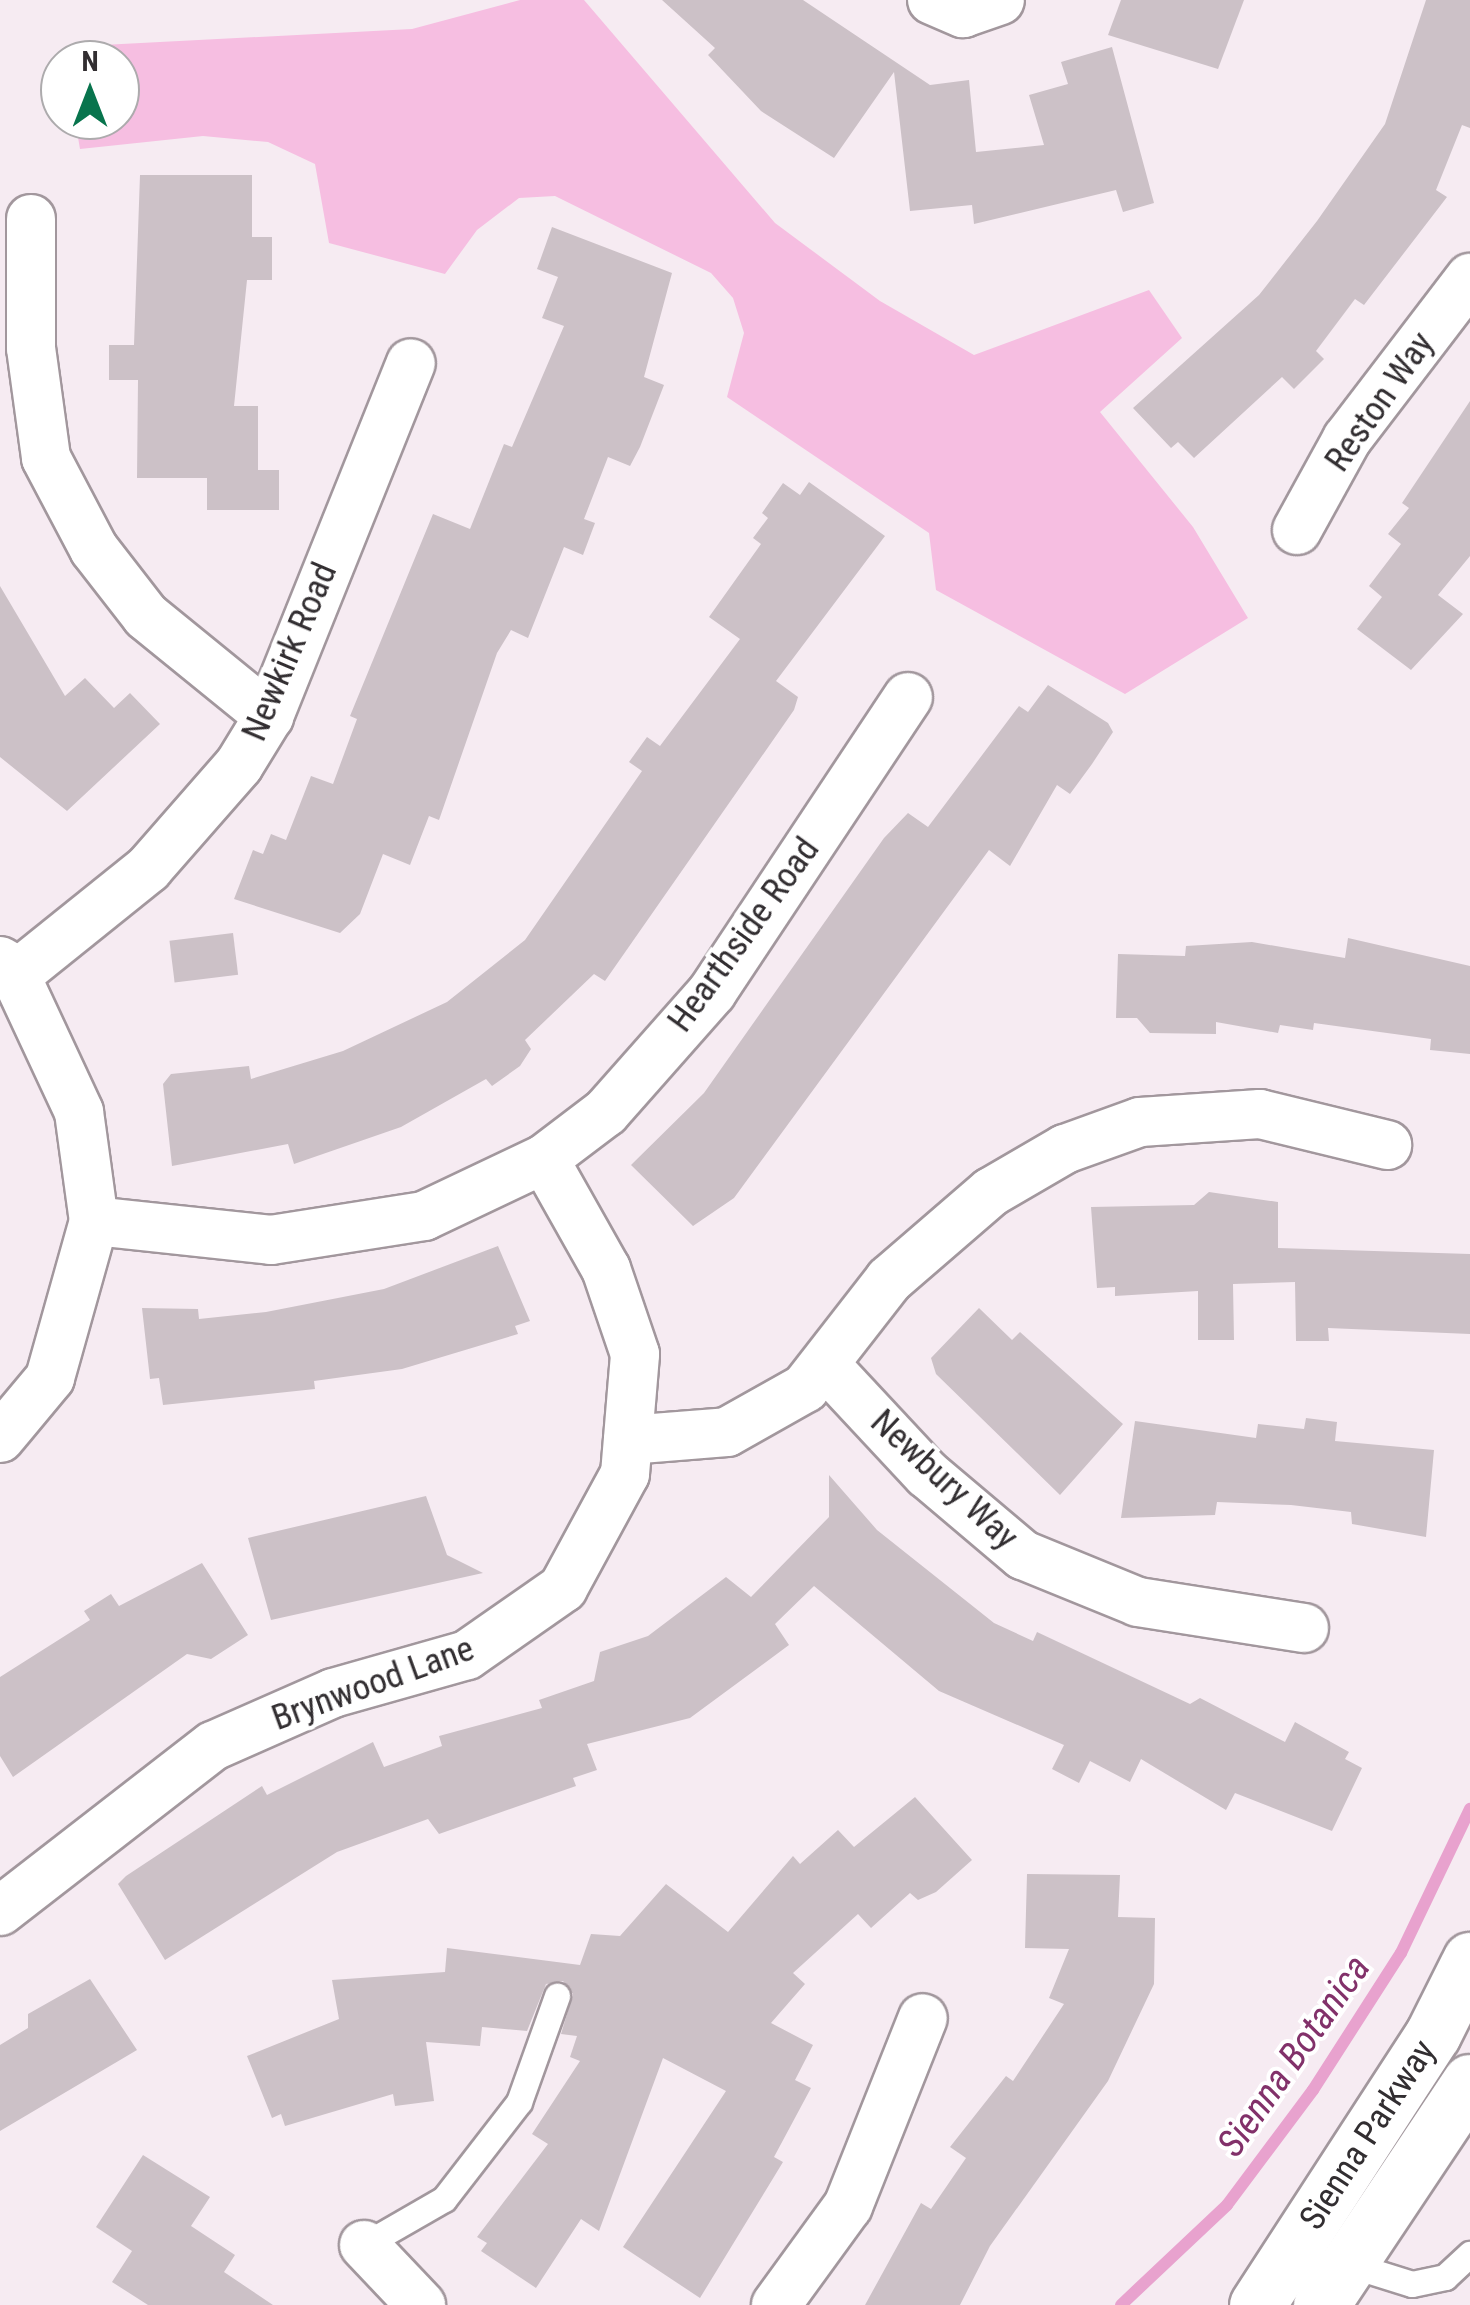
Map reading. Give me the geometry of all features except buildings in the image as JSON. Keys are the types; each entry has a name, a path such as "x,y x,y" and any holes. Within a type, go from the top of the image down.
{"main road":[{"name":"Sienna Parkway","path":"1257,2305 1433,2034 1470,1960"},
{"name":"Sienna Parkway","path":"1334,2284 1470,2082"}],"street":[{"path":"932,0 963,14 1000,0"},
{"path":"31,220 31,348 46,458 94,549 146,616 270,716"},
{"name":"Reston Way","path":"1297,530 1347,439 1470,278"},
{"name":"Newkirk Road","path":"8,968 148,869 270,716 411,364"},
{"name":"Hearthside Road","path":"94,1221 270,1240 424,1216 544,1159 606,1112 712,992 908,697"},
{"path":"0,1438 50,1378 94,1221 79,1112 8,968"},
{"path":"628,1440 726,1432 828,1368 888,1280 991,1192 1066,1149 1140,1122 1260,1114 1387,1145"},
{"name":"Brynwood Lane","path":"0,1911 213,1746 333,1693 467,1655 563,1588 625,1474 634,1354 606,1269 544,1159"},
{"name":"Newbury Way","path":"828,1368 927,1474 1023,1555 1138,1602 1304,1628"},
{"path":"776,2305 848,2206 922,2018"},
{"path":"364,2244 422,2305"}],"lane":[{"path":"364,2244 444,2198 508,2116 558,1996"},
{"path":"1334,2284 1412,2284 1445,2276 1470,2254"}],"shaded area":[{"path":"520,0 584,0 775,223 880,301 974,355 1149,290 1182,338 1100,412 1193,527 1248,618 1125,694 936,590 929,533 727,397 744,333 733,298 711,273 555,196 519,198 477,230 445,274 329,243 315,164 268,142 203,136 80,149 78,140 140,140 140,43 412,29"}],"waterway":[{"name":"Sienna Botanica","path":"1121,2305 1227,2205 1313,2090 1401,1953 1470,1809"}]}
